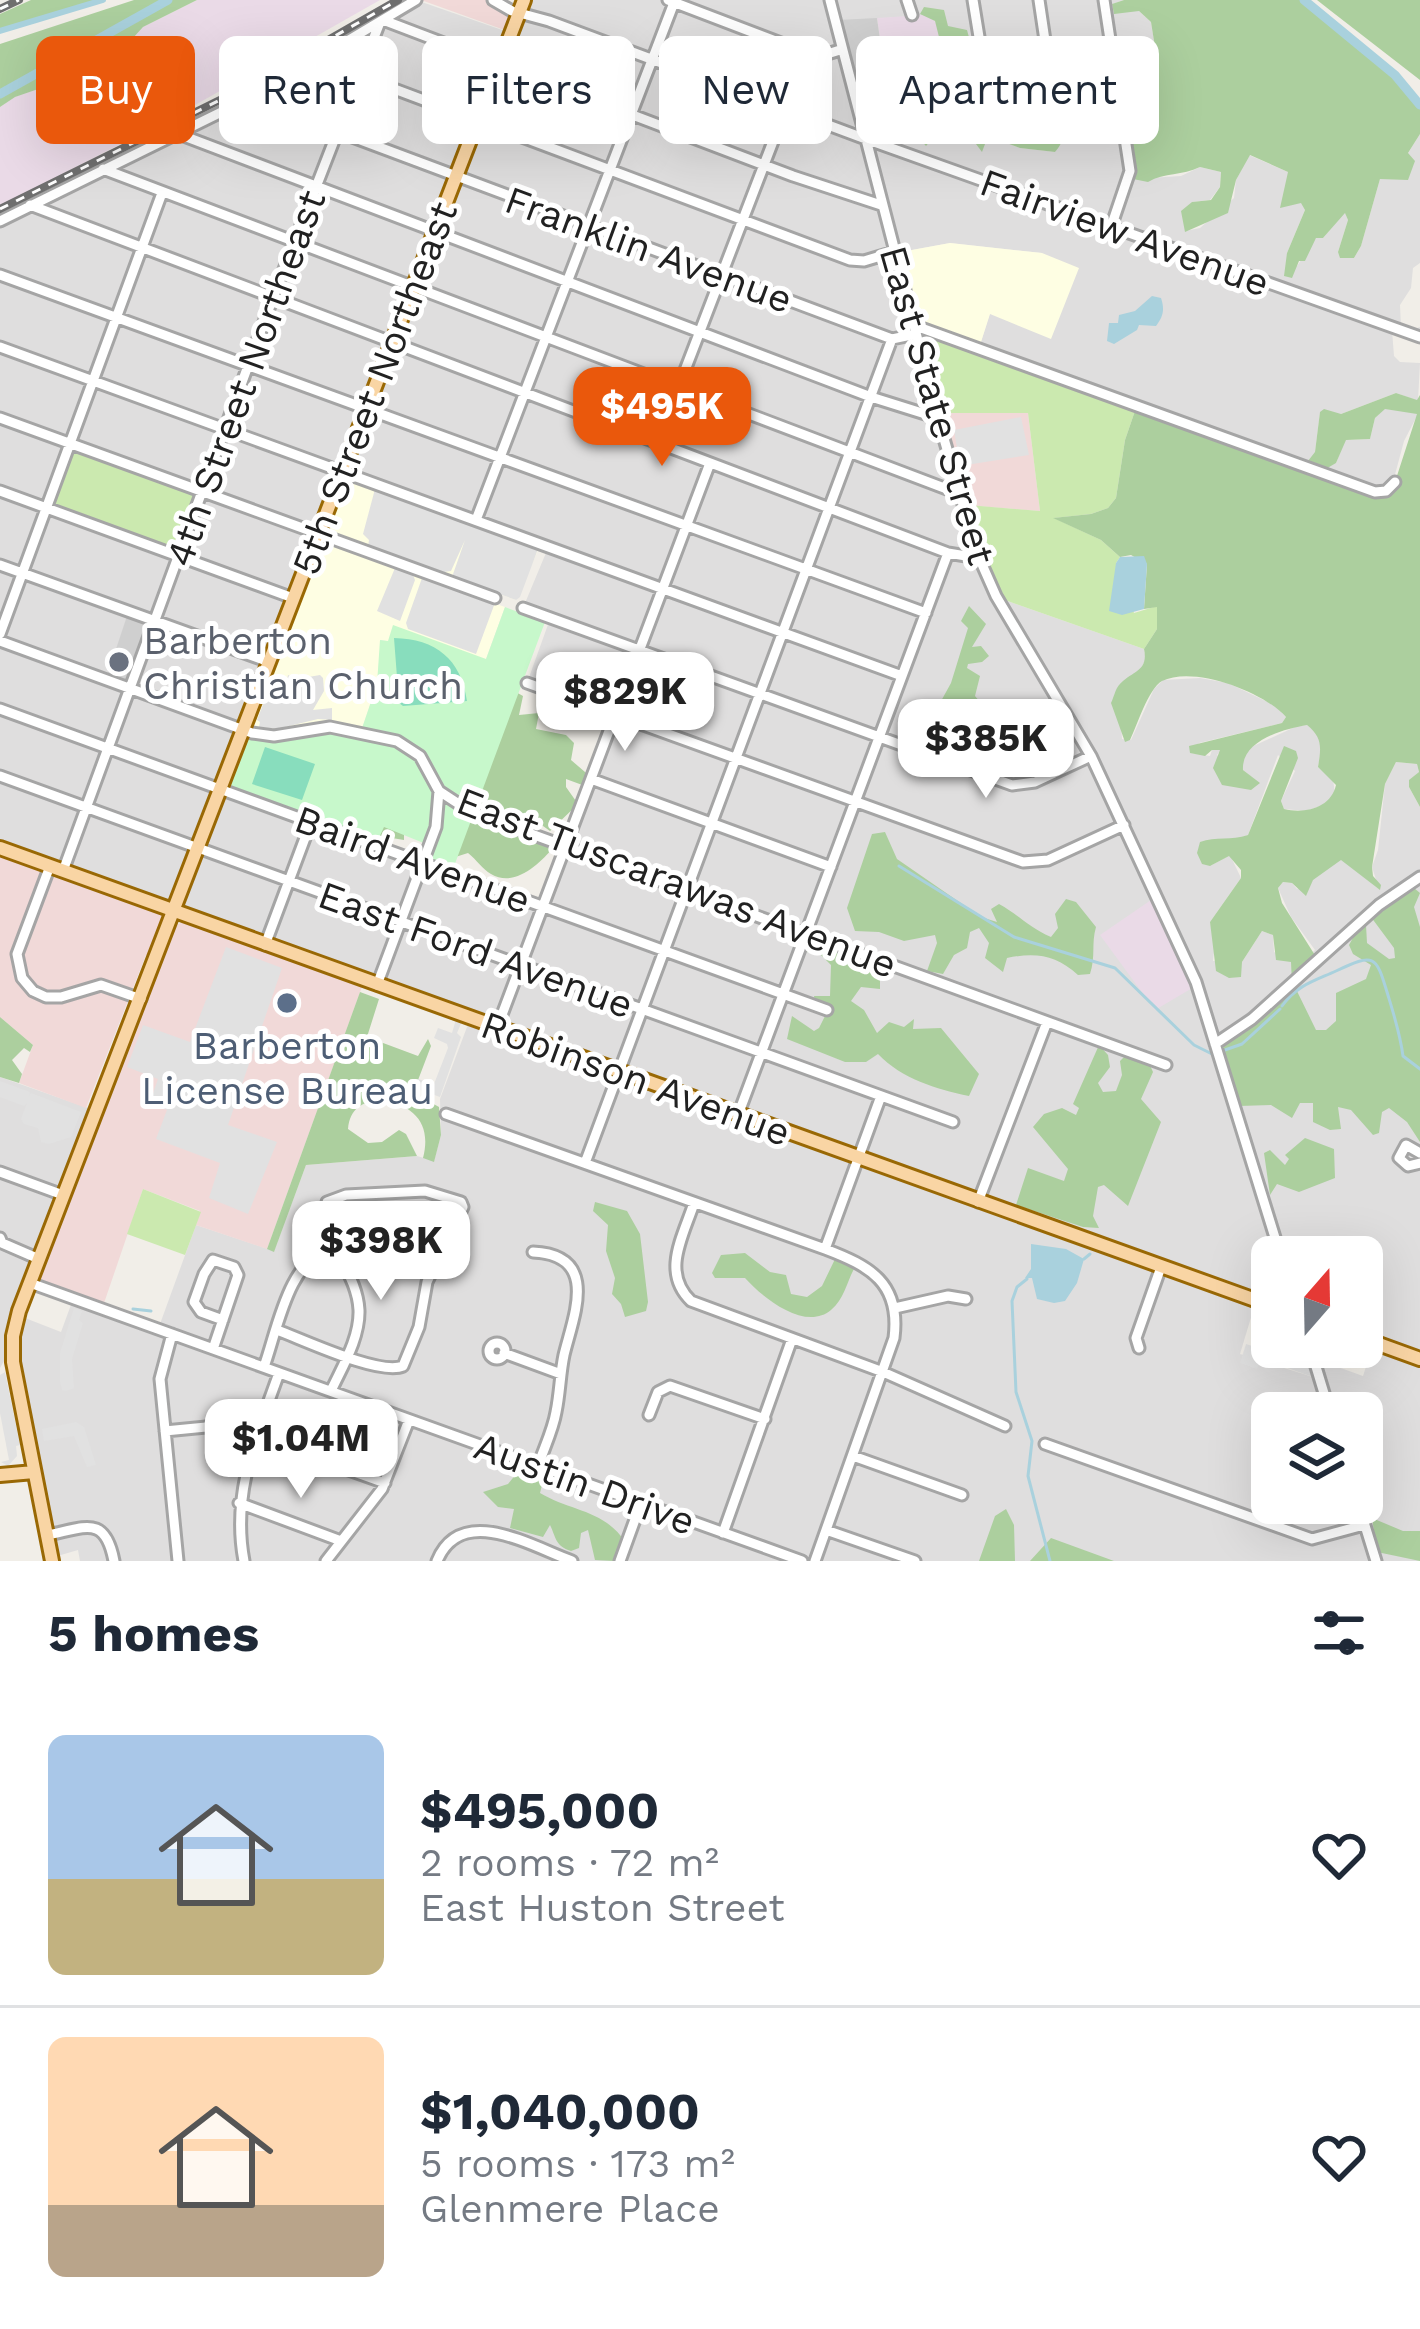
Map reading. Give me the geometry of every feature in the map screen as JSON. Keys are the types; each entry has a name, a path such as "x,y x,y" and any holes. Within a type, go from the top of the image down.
{"main road":[{"name":"5th Street Northeast","path":"510,36 522,6"},
{"name":"5th Street Northeast","path":"16,1325 468,144"},
{"name":"Robinson Avenue","path":"0,848 1251,1299"},
{"path":"16,1325 14,1362 52,1561"},
{"path":"1383,1346 1420,1359"},
{"path":"0,1474 34,1472"}],"street":[{"path":"356,36 416,0"},
{"name":"Fairview Avenue","path":"493,0 522,6 659,62"},
{"name":"East State Street","path":"830,0 856,111"},
{"path":"907,0 912,15"},
{"path":"973,0 979,36"},
{"path":"1039,0 1044,36"},
{"path":"1104,0 1130,171 1111,227"},
{"path":"635,104 672,1 765,36"},
{"path":"381,21 422,37"},
{"name":"4th Street Northeast","path":"375,36 381,21"},
{"path":"832,52 840,50"},
{"path":"635,117 881,205"},
{"path":"195,141 871,397 938,418"},
{"path":"0,221 155,144"},
{"name":"4th Street Northeast","path":"141,999 101,985 46,997 22,978 17,954 87,807 272,298 333,144"},
{"name":"Franklin Avenue","path":"369,144 892,339"},
{"path":"539,144 850,260 894,252"},
{"path":"476,520 620,144"},
{"path":"657,443 772,144"},
{"name":"East State Street","path":"865,144 977,553 996,596 1091,756 1196,982 1274,1236"},
{"name":"Fairview Avenue","path":"880,144 1420,337"},
{"path":"103,169 960,494"},
{"path":"0,638 162,193"},
{"path":"30,205 947,553 977,553"},
{"path":"0,275 926,613"},
{"path":"585,1163 892,339 914,330 1375,492 1386,491 1395,482"},
{"path":"0,347 902,676"},
{"path":"0,418 495,598"},
{"path":"497,1028 710,464"},
{"path":"0,491 293,598"},
{"path":"738,1114 947,553"},
{"path":"0,565 269,662"},
{"path":"523,608 1015,786 1035,782 1091,756"},
{"name":"East Tuscarawas Avenue","path":"0,638 243,729 274,736 330,727 390,739 420,756 439,791 471,812 1166,1065"},
{"path":"526,683 1028,863 1048,860 1124,825"},
{"name":"Baird Avenue","path":"0,709 827,1010"},
{"name":"East Ford Avenue","path":"0,776 953,1122"},
{"path":"591,779 831,867"},
{"path":"377,985 436,826 439,791"},
{"path":"265,945 311,822"},
{"path":"1214,1044 1252,1019 1379,904 1420,877"},
{"path":"978,1202 1047,1022"},
{"path":"825,1250 881,1096"},
{"path":"446,1114 870,1269 895,1308 894,1338 815,1561"},
{"path":"1420,1153 1406,1145 1400,1155 1405,1164 1420,1163"},
{"path":"0,1172 63,1195"},
{"path":"277,1330 347,1355 382,1368 395,1370 407,1360 427,1282 445,1251 461,1202 425,1191 346,1195 327,1202 325,1219 332,1244 358,1306 347,1355 331,1391"},
{"path":"694,1203 675,1261 675,1277 684,1295 703,1308 883,1372 1005,1426"},
{"path":"1,1242 39,1258"},
{"path":"263,1367 301,1267 332,1244"},
{"path":"533,1252 559,1257 577,1285 578,1313 554,1420 538,1466"},
{"path":"213,1349 223,1320 238,1275 234,1267 213,1260 194,1302 201,1312 223,1320"},
{"path":"1138,1348 1136,1338 1161,1267"},
{"name":"Austin Drive","path":"30,1283 802,1561"},
{"path":"895,1308 948,1296 967,1299"},
{"path":"0,1319 16,1325"},
{"path":"172,1334 160,1375 178,1561"},
{"path":"723,1533 793,1339"},
{"path":"504,1353 561,1374"},
{"path":"244,1561 239,1503 279,1372"},
{"path":"649,1415 658,1392 670,1386 764,1419"},
{"path":"326,1561 385,1483 410,1420"},
{"path":"164,1431 219,1430"},
{"path":"256,1437 385,1483"},
{"path":"1045,1444 1312,1539 1364,1525 1376,1561"},
{"path":"853,1456 962,1495"},
{"path":"239,1503 341,1541"},
{"path":"620,1561 641,1503"},
{"path":"47,1534 99,1529 110,1539 114,1561"},
{"path":"436,1561 448,1542 472,1530 572,1561"},
{"path":"826,1530 915,1561"},
{"path":"527,1561 533,1546"}],"shaded area":[{"path":"197,0 380,0 317,36 219,36 219,91 195,105 195,36 135,36 143,27"},
{"path":"416,0 511,33 524,0 1124,0 1113,4 1139,11 1151,22 1153,36 945,36 942,16 833,21 856,104 856,144 867,144 986,575 1073,723 1197,985 1275,1236 1251,1236 1251,1318 1240,1354 1251,1357 1251,1368 1284,1368 1313,1377 1318,1392 1251,1392 1251,1524 1358,1524 1369,1561 80,1561 78,1550 54,1557 19,1350 25,1318 61,1332 72,1302 417,1418 160,1324 196,1225 274,1251 306,1165 417,1156 434,1161 441,1135 440,1099 470,1019 0,848 0,221 156,144 195,144 195,125 219,113 219,144 398,144 398,36 356,36","holes":["343,472 548,548 523,608 550,619 527,683 614,716 543,906 220,789"]},
{"path":"421,0 491,0 518,13 510,32"},
{"path":"924,15 935,21 942,36 880,36 877,18"},
{"path":"877,18 880,36 856,36 856,82 853,83 838,20"},
{"path":"36,90 36,144 121,144 0,206 0,107"},
{"path":"1420,134 1420,263 1413,268 1411,288 1400,305 1401,327 1420,327 1420,335 886,144 1011,144 1055,152 1059,144 1131,144 1133,179 1181,176 1200,167 1221,172 1220,187 1210,200 1192,202 1185,231 1200,228 1234,198 1236,180 1249,155 1288,172 1305,210 1287,253 1297,266 1316,238 1323,238 1345,212 1348,220 1338,252 1354,258 1380,179 1393,177"},
{"path":"873,146 1392,330 1394,356 1400,362 1420,363 1418,401 1396,393 1341,414 1320,413 1315,452 1336,463 1345,440 1370,439 1375,418 1385,408 1408,409 1418,414 1404,441 1393,482 1384,490 1375,490 980,345 990,313 1042,253 950,243 901,252"},
{"path":"950,243 1042,253 1079,268 1051,339 990,314 980,345 918,320 901,252"},
{"path":"937,413 1028,413 1040,511 963,505"},
{"path":"1021,417 1029,455 960,466 954,430"},
{"path":"347,479 539,548 516,600 398,558 396,568 505,607 486,659 381,640 377,684 362,729 321,722 274,730 259,727 252,724"},
{"path":"375,489 538,549 520,597 516,600 452,577 465,540 451,571 444,572 368,546 363,534"},
{"path":"395,568 415,580 400,621 377,611"},
{"path":"422,578 496,600 476,654 408,629"},
{"path":"1002,599 1144,649 1146,659 1139,672 1119,685 1122,739 1131,740 1154,689 1163,680 1200,678 1228,683 1276,706 1286,717 1282,723 1199,743 1191,753 1210,756 1212,750 1221,750 1217,755 1259,783 1243,770 1249,748 1297,726 1307,725 1319,734 1318,767 1333,779 1335,794 1306,811 1284,809 1281,801 1295,771 1278,755 1248,835 1231,842 1210,866 1230,855 1241,878 1210,922 1213,961 1242,962 1262,931 1273,935 1274,952 1292,962 1294,970 1315,950 1291,917 1278,888 1283,882 1297,889 1341,859 1379,889 1372,867 1385,784 1396,762 1417,764 1419,772 1409,787 1420,807 1420,872 1385,896 1293,980 1216,1041 1202,990 1098,763"},
{"path":"127,616 148,624 127,680 108,673"},
{"path":"288,675 323,678 324,691 313,710 332,708 332,720 277,729 259,727 264,702 270,698 282,702"},
{"path":"0,856 174,911 156,959 146,955 86,1108 19,1083 33,1045 0,1017"},
{"path":"1420,882 1420,1355 1383,1341 1383,1236 1280,1236 1218,1046 1363,922"},
{"path":"1154,898 1194,987 1155,1010 1100,935"},
{"path":"183,922 363,984 267,1249 196,1225 200,1211 143,1189 102,1309 30,1283 174,926"},
{"path":"226,947 282,968 228,1125 277,1142 248,1214 209,1198 220,1163 156,1139 167,1110 150,1102 158,1079 127,1067 143,1025 190,1042"},
{"path":"457,1016 462,1021 457,1033 461,1037 440,1097 415,1088 418,1079 434,1084 448,1048 434,1038 438,1028 452,1033"},
{"path":"0,1077 91,1109 61,1187 0,1168"},
{"path":"0,1081 30,1092 29,1096 81,1112 71,1137 41,1142 38,1128 21,1119 27,1103 0,1097"},
{"path":"0,1172 63,1195 19,1311 13,1359 0,1368"},
{"path":"74,1308 82,1311 79,1320 83,1323 72,1359 74,1388 66,1391 60,1381 60,1353"},
{"path":"1246,1344 1251,1346 1251,1367 1240,1363"},
{"path":"1383,1345 1420,1359 1420,1561 1376,1561 1367,1524 1383,1524 1383,1392 1324,1392 1316,1368 1341,1368 1363,1376 1366,1368 1383,1368"},
{"path":"1287,1368 1310,1368 1313,1377"},
{"path":"5,1372 20,1445 8,1466 1,1462 9,1460 0,1413 0,1375"},
{"path":"76,1422 84,1427 96,1465 87,1467 74,1436 44,1441 42,1429"}],"green space":[{"path":"31,0 98,0 0,31 0,14"},
{"path":"134,0 197,0 143,27 135,36 36,36 36,90 0,107 0,44"},
{"path":"1124,0 1304,0 1395,75 1420,105 1420,134 1408,153 1415,161 1408,180 1380,179 1354,258 1340,258 1338,252 1348,220 1345,213 1323,238 1316,238 1292,278 1284,276 1287,253 1305,210 1301,203 1280,208 1288,172 1250,155 1236,180 1228,213 1185,232 1181,211 1192,202 1211,200 1220,187 1221,172 1200,167 1148,182 1133,179 1130,144 1159,144 1159,36 1153,36 1151,22 1139,11 1114,14 1112,4"},
{"path":"1317,0 1420,0 1420,80 1331,11"},
{"path":"924,7 944,10 948,26 967,30 969,36 939,36 935,21 920,14"},
{"path":"1009,144 1060,144 1055,152"},
{"path":"913,325 1137,405 1125,440 1116,498 1108,508 1091,514 1054,518 1101,540 1120,557 1116,563 1134,613 1157,606 1157,629 1144,649 1002,599 983,562 968,505 1040,511 1028,413 941,413"},
{"path":"1396,393 1417,400 1420,395 1420,807 1409,787 1409,780 1419,772 1417,764 1396,762 1385,784 1372,867 1380,890 1341,860 1313,880 1306,896 1292,883 1283,882 1278,888 1282,903 1318,960 1293,983 1316,1030 1326,1030 1336,1021 1336,993 1366,979 1371,965 1353,954 1349,945 1360,925 1366,925 1367,943 1389,959 1395,958 1394,948 1371,917 1414,888 1420,893 1414,907 1420,927 1420,1142 1407,1122 1389,1108 1382,1112 1379,1133 1373,1135 1351,1110 1338,1107 1341,1129 1330,1130 1313,1122 1313,1103 1300,1103 1292,1118 1271,1105 1239,1106 1219,1042 1292,984 1291,962 1276,960 1273,935 1262,931 1242,962 1241,977 1229,978 1216,971 1210,922 1241,878 1241,870 1229,856 1210,866 1202,864 1197,853 1200,842 1248,835 1284,746 1296,751 1298,758 1281,801 1284,809 1316,808 1329,799 1336,785 1318,767 1320,744 1307,725 1276,733 1249,751 1243,770 1260,783 1251,790 1222,785 1213,768 1220,750 1205,756 1190,753 1189,746 1282,723 1286,717 1246,690 1209,679 1192,676 1162,681 1125,742 1111,703 1119,685 1141,667 1144,649 1157,629 1157,607 1144,609 1147,564 1131,555 1120,557 1101,540 1053,518 1091,514 1108,508 1116,498 1125,440 1137,405 1378,492 1395,482 1417,414 1385,409 1375,418 1370,439 1346,440 1336,463 1324,470 1308,461 1315,452 1320,412 1341,414"},
{"path":"72,449 195,495 175,549 52,504"},
{"path":"969,606 986,624 972,647 981,646 989,656 967,668 980,676 975,696 987,710 967,716 953,710 937,717 968,628 961,621"},
{"path":"505,607 545,622 453,869 421,857 426,844 384,827 377,842 228,787 247,736 314,728 360,734 377,684 380,640 388,641 393,625 486,659"},
{"path":"394,638 422,642 444,654 459,674 467,701 399,703"},
{"path":"514,691 523,696 519,715 539,713 536,729 566,735 574,743 571,760 592,778 585,786 566,779 578,804 550,831 521,814 489,815 490,823 554,847 541,860 518,876 500,878 468,853 449,859 434,844 404,834 404,840 356,832"},
{"path":"265,747 315,764 302,800 252,784"},
{"path":"885,832 897,859 981,917 997,922 991,909 999,904 1051,937 1058,928 1055,914 1066,899 1076,902 1096,927 1090,974 1078,975 1054,959 1036,955 1007,958 1003,972 985,958 989,943 979,928 970,932 967,948 954,955 943,974 927,971 937,943 935,935 904,941 879,932 855,931 847,908 872,834"},
{"path":"818,943 848,952 880,970 880,989 861,987 851,1001 864,1010 877,1033 889,1022 904,1027 914,1019 913,1029 941,1028 979,1074 969,1096 920,1082 878,1054 866,1062 845,1062 787,1039 792,1016 814,1031 829,1008 815,1002 814,996 830,996 831,965 821,955 807,952 806,946"},
{"path":"360,992 379,999 367,1037 418,1056 428,1039 431,1046 415,1088 439,1107 441,1135 434,1162 423,1158 425,1135 411,1111 380,1098 362,1104 351,1116 348,1129 368,1143 382,1142 399,1130 417,1156 306,1165 274,1252 267,1249"},
{"path":"0,1017 33,1045 30,1052 24,1048 12,1060 22,1074 19,1083 0,1077"},
{"path":"1099,1045 1110,1067 1098,1083 1103,1092 1116,1091 1122,1075 1120,1061 1127,1054 1149,1063 1153,1072 1141,1099 1161,1122 1128,1206 1104,1185 1098,1187 1093,1216 1099,1228 1016,1205 1028,1168 1064,1181 1068,1169 1033,1127 1044,1114 1062,1108 1076,1115 1079,1108 1073,1104"},
{"path":"1305,1138 1334,1149 1335,1178 1299,1192 1277,1184 1270,1195 1264,1153 1270,1150 1285,1165 1289,1159 1285,1155"},
{"path":"143,1189 201,1212 185,1255 127,1234"},
{"path":"595,1202 627,1211 640,1234 646,1311 625,1317 612,1294 615,1278 606,1251 608,1225 593,1211"},
{"path":"745,1253 770,1272 786,1275 791,1294 807,1297 822,1286 836,1257 855,1267 836,1305 821,1316 809,1317 773,1302 745,1278 715,1278 712,1273 721,1255"},
{"path":"521,1468 564,1482 563,1489 542,1485 540,1493 597,1517 617,1531 625,1542 615,1561 595,1560 588,1530 581,1533 579,1548 571,1551 559,1544 550,1525 543,1537 510,1528 514,1509 498,1507 483,1492 508,1484"},
{"path":"1006,1509 1014,1525 1015,1561 979,1561 995,1516"},
{"path":"1373,1524 1420,1531 1420,1561 1377,1552"},
{"path":"1051,1538 1114,1561 1030,1561"}],"water":[{"path":"1152,296 1161,298 1163,306 1156,326 1139,325 1114,344 1107,341 1109,323 1118,323 1119,315 1135,311"},
{"path":"1144,556 1144,609 1122,615 1109,611 1116,563 1120,557"},
{"path":"1031,1244 1066,1249 1084,1259 1065,1301 1037,1299 1032,1278 1025,1278 1031,1269"}],"waterway":[{"path":"0,31 103,0"},
{"path":"0,94 168,0"},
{"path":"1304,0 1395,75 1420,105"},
{"path":"899,866 1014,937 1115,968 1194,1045 1212,1054"},
{"path":"1282,1006 1313,981 1358,961 1372,961 1383,980 1403,1056 1420,1069"},
{"path":"1222,1051 1242,1044 1280,1009"},
{"path":"1084,1259 1090,1254"},
{"path":"1027,1279 1017,1287 1012,1301 1016,1392 1032,1441 1028,1476 1050,1561"},
{"path":"133,1309 151,1311"}],"railway":[{"path":"0,9 19,0"},
{"path":"0,209 244,88 398,0"}],"place":[{"name":"Barberton Christian Church","path":"119,662"},
{"name":"Barberton License Bureau","path":"287,1003"}]}
